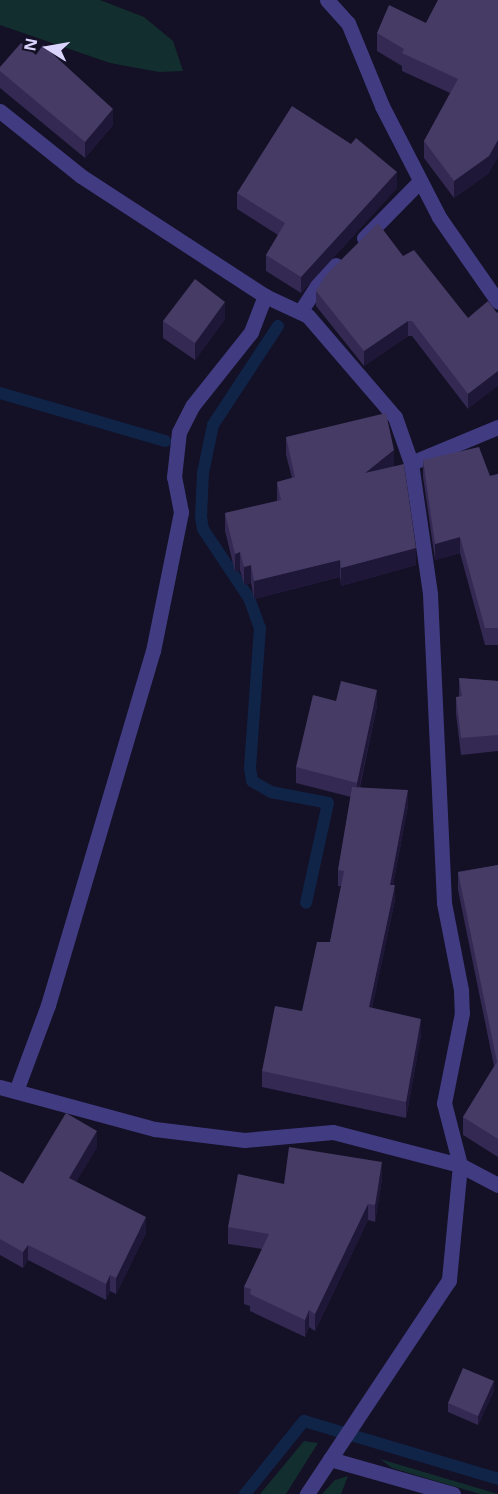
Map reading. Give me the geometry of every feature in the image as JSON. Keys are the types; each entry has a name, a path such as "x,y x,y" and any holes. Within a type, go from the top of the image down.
{"street":[{"path":"333,3 348,23 382,106 439,217 498,302"},
{"path":"0,111 81,176 265,296 308,316 395,417 411,463 430,594 444,903 461,990 462,1013 444,1103 460,1165 449,1280 307,1494"},
{"path":"300,312 318,284 420,181"},
{"path":"16,1091 48,1005 153,651 181,512 174,477 179,432 193,405 251,332 265,296"},
{"path":"411,463 498,427"},
{"path":"0,1087 156,1129 244,1140 333,1132 460,1165 498,1185"},
{"path":"334,1454 453,1494"}],"green space":[{"path":"0,0 100,0 144,17 173,41 183,71 159,72 110,63 0,25"},
{"path":"304,1441 318,1443 286,1494 260,1494"},
{"path":"380,1459 498,1494 480,1494 392,1468"},
{"path":"348,1476 341,1494 322,1494 335,1480"}],"building":[{"path":"438,0 498,0 498,140 489,156 454,181 424,141 458,79 402,53 404,49 377,33 389,5 426,23"},
{"path":"21,43 36,55 43,45 113,109 85,142 0,71 0,67"},
{"path":"292,106 351,144 356,138 397,172 301,277 266,255 285,223 237,193"},
{"path":"378,223 403,256 414,250 468,318 488,301 498,312 498,371 468,394 412,321 408,321 364,351 316,291 326,275"},
{"path":"195,279 225,302 195,343 163,321"},
{"path":"386,413 394,450 365,473 404,464 416,548 341,568 340,560 254,581 251,565 244,567 240,552 235,554 225,513 281,500 277,482 295,477 286,437"},
{"path":"479,447 490,476 498,474 498,628 485,628 460,537 435,544 423,460"},
{"path":"459,678 498,681 498,735 461,738 456,697 462,696"},
{"path":"341,681 377,690 357,783 296,767 313,695 336,701"},
{"path":"352,787 408,790 390,885 395,885 369,1007 421,1019 406,1102 262,1071 275,1006 302,1011 317,942 330,942 344,871 338,870"},
{"path":"498,865 498,1139 463,1117 497,1062 458,872"},
{"path":"66,1113 97,1131 69,1178 146,1217 116,1278 110,1275 106,1284 28,1245 23,1252 0,1239 0,1171 23,1184"},
{"path":"289,1147 382,1162 375,1205 368,1204 315,1314 309,1310 305,1320 250,1294 251,1289 244,1287 269,1234 228,1227 238,1174 284,1184"},
{"path":"463,1368 494,1381 478,1416 448,1403"}],"waterway":[{"path":"278,326 213,425 203,473 201,517 203,529 249,598 260,628 250,768 252,781 271,792 328,803 306,903"},
{"path":"0,393 165,441"},
{"path":"245,1494 304,1421 498,1479"}]}
